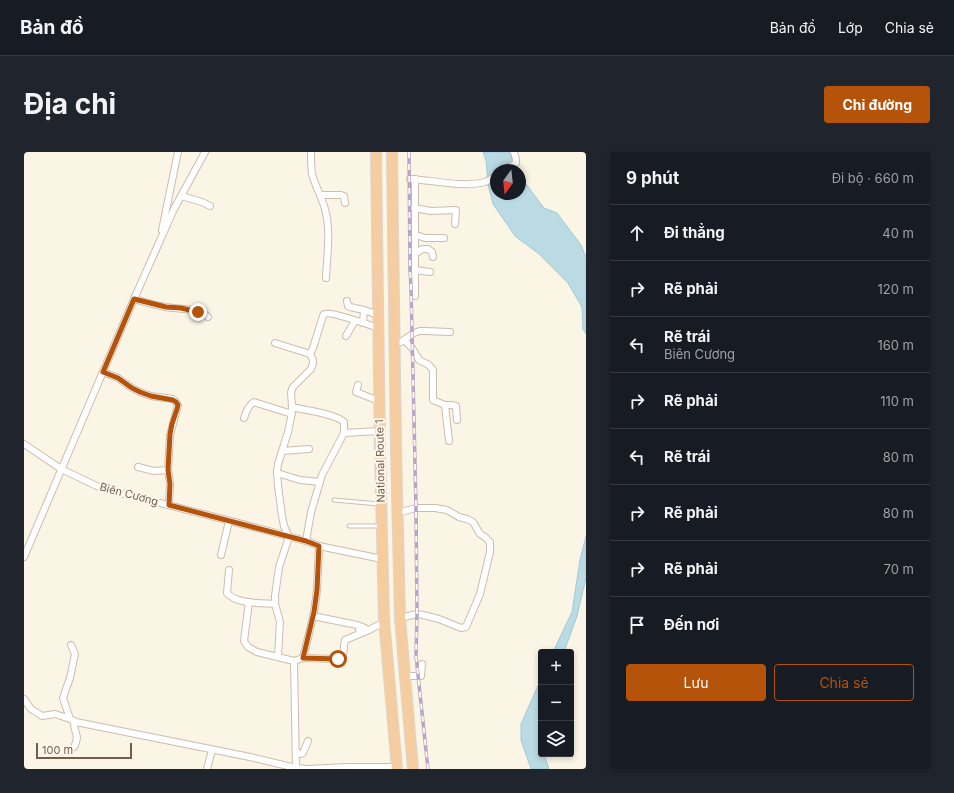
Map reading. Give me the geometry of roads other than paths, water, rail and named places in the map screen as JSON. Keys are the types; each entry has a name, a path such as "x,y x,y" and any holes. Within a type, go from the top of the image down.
{"highway":[{"name":"National Route 1","path":"376,152 379,431 384,622 397,768"},
{"name":"National Route 1","path":"392,152 399,342 397,513 400,618 413,769"},
{"path":"392,719 408,717"}],"street":[{"path":"160,241 178,152"},
{"path":"24,557 174,209 204,152"},
{"path":"311,152 312,174 326,211 328,250 326,278"},
{"path":"514,152 516,159 515,164"},
{"path":"415,296 415,236 412,179 461,184 479,183 490,179"},
{"path":"320,195 341,195 344,196 345,203"},
{"path":"181,196 210,206"},
{"path":"414,208 431,211 456,210 455,224"},
{"path":"415,236 426,238 444,238"},
{"path":"415,253 422,249 428,249 432,252 433,257"},
{"path":"415,270 430,272"},
{"path":"134,299 166,307 190,310 205,314 208,317"},
{"path":"347,301 348,306 350,307 378,315"},
{"path":"363,323 364,310"},
{"path":"310,354 324,314 326,313 378,328"},
{"path":"346,336 355,321"},
{"path":"399,342 420,331 450,332"},
{"path":"399,342 412,348 419,360 429,365 433,370 433,400 445,405 456,406 457,420"},
{"path":"275,343 310,354 313,360 311,369 292,389 292,411 288,432 278,464 277,473 282,516 284,526 289,537 278,575 275,596 275,604 280,622 278,656"},
{"path":"103,372 118,378 140,392 151,396 173,400 178,405 170,434 168,470 170,484 169,505"},
{"path":"358,385 356,392 379,400"},
{"path":"244,418 250,405 254,402 292,411 331,416 344,422 344,433 327,464 320,482 306,541"},
{"path":"445,405 449,441"},
{"path":"344,433 379,431"},
{"name":"Biên Cương","path":"24,444 61,469 101,488 306,541 319,546 382,559"},
{"path":"282,451 309,449"},
{"path":"138,467 154,471 168,470"},
{"path":"277,473 308,482 320,482"},
{"path":"397,513 416,508 435,508 447,510 459,517 473,522 478,532 488,539 490,544 490,552 480,594 466,627 461,628 439,619 417,614 400,618"},
{"path":"221,555 229,521"},
{"path":"303,658 313,616 317,590 319,546"},
{"path":"229,570 227,592 233,598 249,602 275,604"},
{"path":"249,602 244,641 248,647 257,652 294,661 303,658 338,659 344,654 345,640 384,622"},
{"path":"313,616 365,628 346,635"},
{"path":"71,645 75,654 70,678 63,698 78,740 74,747"},
{"path":"294,661 297,768"},
{"path":"405,676 421,676 422,664"},
{"path":"24,699 31,709 42,716 55,714 72,720 297,768 397,768"},
{"path":"296,753 303,753 308,740"},
{"path":"207,769 212,750"}],"lane":[{"path":"334,500 381,504"},
{"path":"349,526 382,526"}],"water":[{"path":"483,152 509,152 514,164 490,164 490,192 488,184 486,161"},
{"path":"526,184 544,208 557,213 581,245 586,257 586,334 583,329 582,307 568,283 539,254 515,236 493,204 492,200 526,200"},
{"path":"586,536 586,578 577,616 565,649 554,649 572,612 580,560"},
{"path":"538,686 538,757 545,757 549,769 531,769 521,740 521,724"}],"railway":[{"path":"409,152 410,270 416,508 416,656 428,769"}]}
